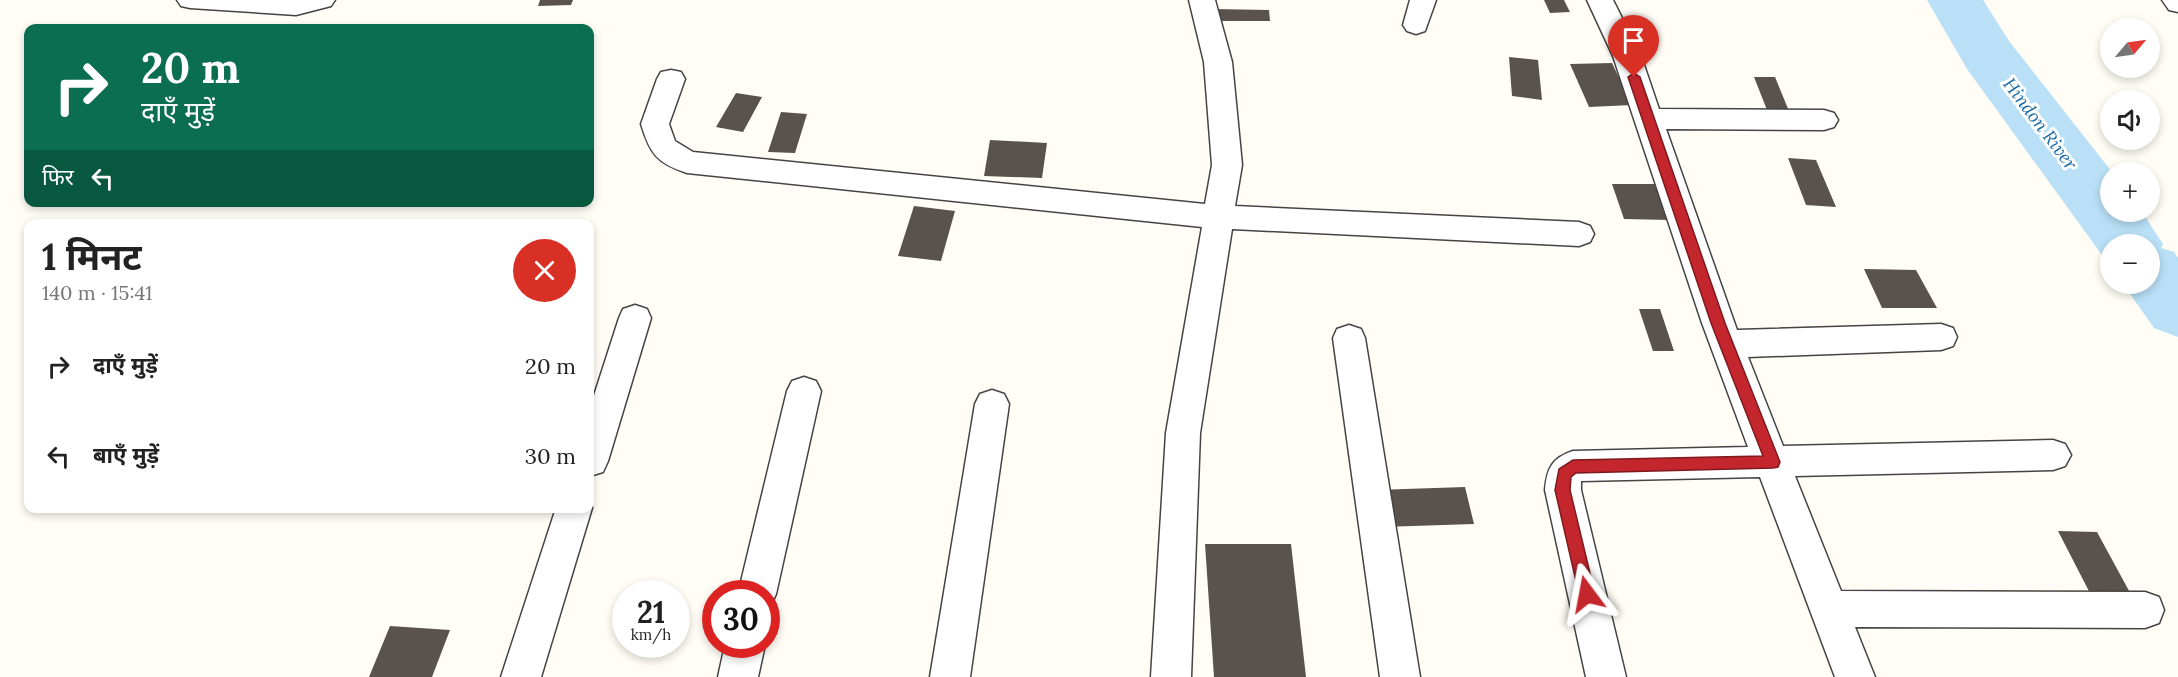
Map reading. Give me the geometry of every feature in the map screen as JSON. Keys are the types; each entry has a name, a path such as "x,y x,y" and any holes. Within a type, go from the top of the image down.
{"street":[{"path":"190,0 296,6 322,0"},
{"path":"1171,677 1183,433 1227,165 1218,62 1202,0"},
{"path":"1416,25 1423,0"},
{"path":"1600,0 1627,56 1727,344 1855,677"},
{"path":"2175,0 2178,4"},
{"path":"671,79 655,124 663,147 687,162 1220,217 1579,234"},
{"path":"1648,118 1824,120"},
{"path":"594,448 635,318"},
{"path":"1727,344 1941,337"},
{"path":"1349,338 1400,677"},
{"path":"760,580 804,391"},
{"path":"950,677 992,404"},
{"path":"1606,677 1563,490 1564,474 1573,466 2053,455"},
{"path":"521,677 572,513"},
{"path":"1828,609 2145,610"},
{"path":"738,677 742,658"}],"building":[{"path":"540,0 573,0 571,5 538,6"},
{"path":"1544,0 1564,0 1570,12 1550,13"},
{"path":"1213,9 1269,10 1270,21 1214,21"},
{"path":"1509,57 1538,60 1542,100 1512,96"},
{"path":"1612,63 1632,105 1589,107 1570,64"},
{"path":"1754,77 1775,77 1791,116 1769,115"},
{"path":"736,93 762,97 743,132 716,127"},
{"path":"781,112 807,114 795,153 768,152"},
{"path":"990,140 1047,143 1042,178 984,176"},
{"path":"1788,158 1816,160 1836,207 1806,205"},
{"path":"1612,184 1658,184 1670,220 1624,219"},
{"path":"914,206 955,211 941,261 898,256"},
{"path":"1864,269 1916,270 1937,308 1882,308"},
{"path":"1639,309 1660,309 1674,351 1653,351"},
{"path":"1465,487 1474,524 1382,527 1375,490"},
{"path":"2058,531 2097,532 2134,600 2093,599"},
{"path":"1205,544 1291,544 1306,677 1214,677"},
{"path":"390,626 450,630 432,677 369,677"}],"waterway":[{"name":"Hindon River","path":"1955,0 1988,55 2122,234"},
{"name":"Hindon River","path":"2160,285 2178,309"}],"route":[{"path":"1587,594 1563,490 1564,474 1573,466 1773,462 1718,323 1634,77"}]}
